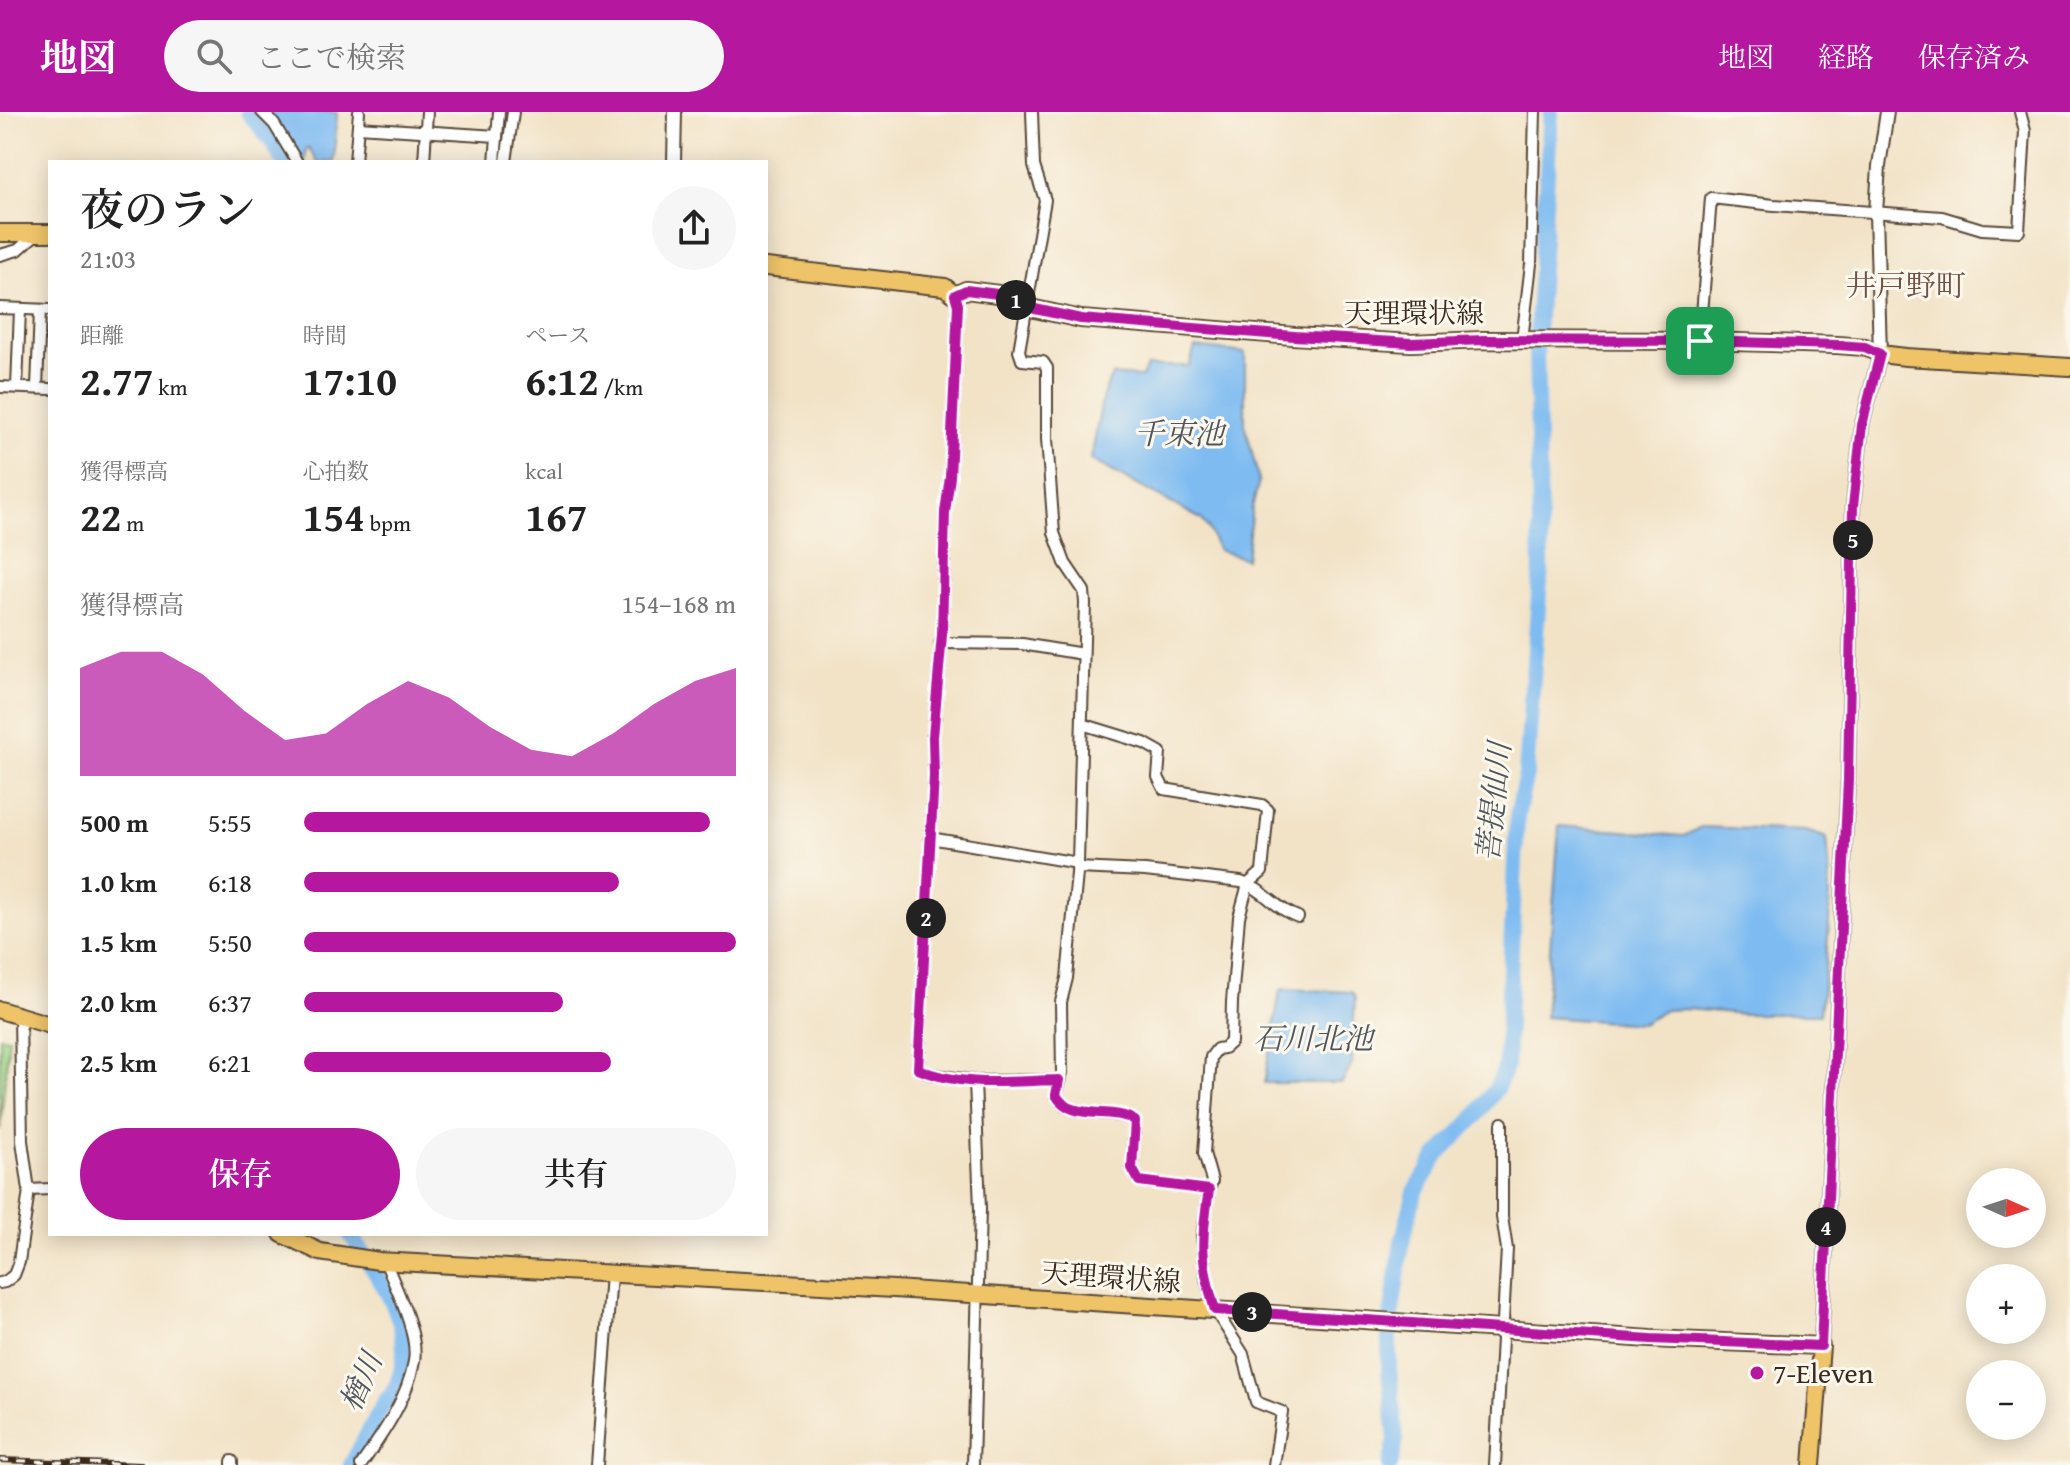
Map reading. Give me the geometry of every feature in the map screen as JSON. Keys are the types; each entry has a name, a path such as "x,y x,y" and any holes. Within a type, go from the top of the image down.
{"main road":[{"path":"0,233 44,233"},
{"name":"天理環状線","path":"768,267 945,287 955,295 966,290 998,294 1035,309 1081,319 1294,336 1411,343 1700,341 1865,347 1880,354 2070,367"},
{"path":"0,1010 48,1024"},
{"name":"天理環状線","path":"286,1236 320,1252 382,1261 978,1295 1651,1339 1821,1346"},
{"path":"1812,1465 1821,1346"}],"street":[{"path":"262,112 274,124 296,160"},
{"path":"355,160 359,112"},
{"path":"424,160 427,112"},
{"path":"495,160 499,112"},
{"path":"506,160 513,112"},
{"path":"674,160 675,112"},
{"path":"1032,112 1034,166 1045,200 1019,351 1022,360 1043,362 1047,368 1051,515 1065,563 1084,591 1078,865 1067,978 1061,1002 1062,1073 1056,1095 1067,1107 1081,1112 1126,1115 1135,1121 1132,1168 1139,1181 1209,1190"},
{"path":"1524,340 1531,264 1535,112"},
{"path":"1821,1346 1848,780 1853,506 1862,425 1880,354 1876,213 1887,112"},
{"path":"1700,341 1711,198 1942,217 1982,229 2019,231 2025,131 2020,112"},
{"path":"358,127 497,136"},
{"path":"0,255 18,250 44,233"},
{"path":"955,295 957,319 950,477 945,512 918,1069 930,1074 975,1081 1059,1080"},
{"path":"0,308 45,310 37,388"},
{"path":"17,387 20,309"},
{"path":"0,387 48,389"},
{"path":"940,643 1022,644 1083,654"},
{"path":"1082,724 1144,743 1160,752 1158,777 1164,789 1262,805 1268,810 1262,872 1248,884 1235,950 1231,1042 1217,1049 1211,1057 1204,1153 1212,1181 1202,1251 1215,1310 1243,1354 1256,1402 1282,1412 1274,1465"},
{"path":"930,838 1078,865 1248,884 1285,913 1298,917"},
{"path":"0,1283 14,1275 19,1262 29,1190 22,1141 20,1015"},
{"path":"973,1465 980,1209 975,1081"},
{"path":"1495,1465 1507,1249 1502,1217 1502,1123"},
{"path":"29,1190 48,1189"},
{"path":"361,1465 392,1414 415,1359 412,1334 382,1261"},
{"path":"597,1465 611,1274"}],"green space":[{"path":"0,1037 9,1038 0,1130"}],"water":[{"path":"269,112 337,112 334,160 317,160 308,148 305,160 299,160"},
{"name":"千束池","path":"1195,347 1245,353 1245,424 1259,481 1252,508 1246,559 1218,550 1201,519 1091,460 1103,395 1112,375 1142,377 1147,366 1189,366"},
{"path":"1559,826 1684,836 1701,827 1806,831 1827,838 1830,905 1820,1014 1666,1010 1641,1024 1545,1017"},
{"name":"石川北池","path":"1280,991 1352,992 1355,998 1352,1064 1342,1083 1264,1083"}],"waterway":[{"name":"楢川","path":"248,112 283,160"},
{"name":"菩提仙川","path":"1390,1465 1396,1440 1389,1332 1402,1242 1415,1192 1437,1156 1476,1116 1497,1087 1506,1066 1517,816 1526,774 1541,566 1536,349 1551,112"},
{"name":"楢川","path":"351,1236 382,1283 399,1318 404,1356 395,1389 385,1401 351,1465"}],"railway":[{"path":"0,1460 141,1465"}],"place":[{"name":"7-Eleven","path":"1757,1373"}],"district":[{"name":"井戸野町","path":"1906,286"}],"route":[{"path":"966,290 998,294 1035,309 1081,319 1333,339 1411,343 1484,340 1700,341 1865,347 1880,354 1862,425 1853,506 1848,780 1821,1346 1651,1339 1215,1310 1202,1251 1209,1190 1139,1181 1132,1168 1135,1121 1126,1115 1081,1112 1067,1107 1056,1095 1059,1080 975,1081 930,1074 918,1069 934,776 933,737 942,635 945,512 950,477 958,305 955,295 966,290"}]}
